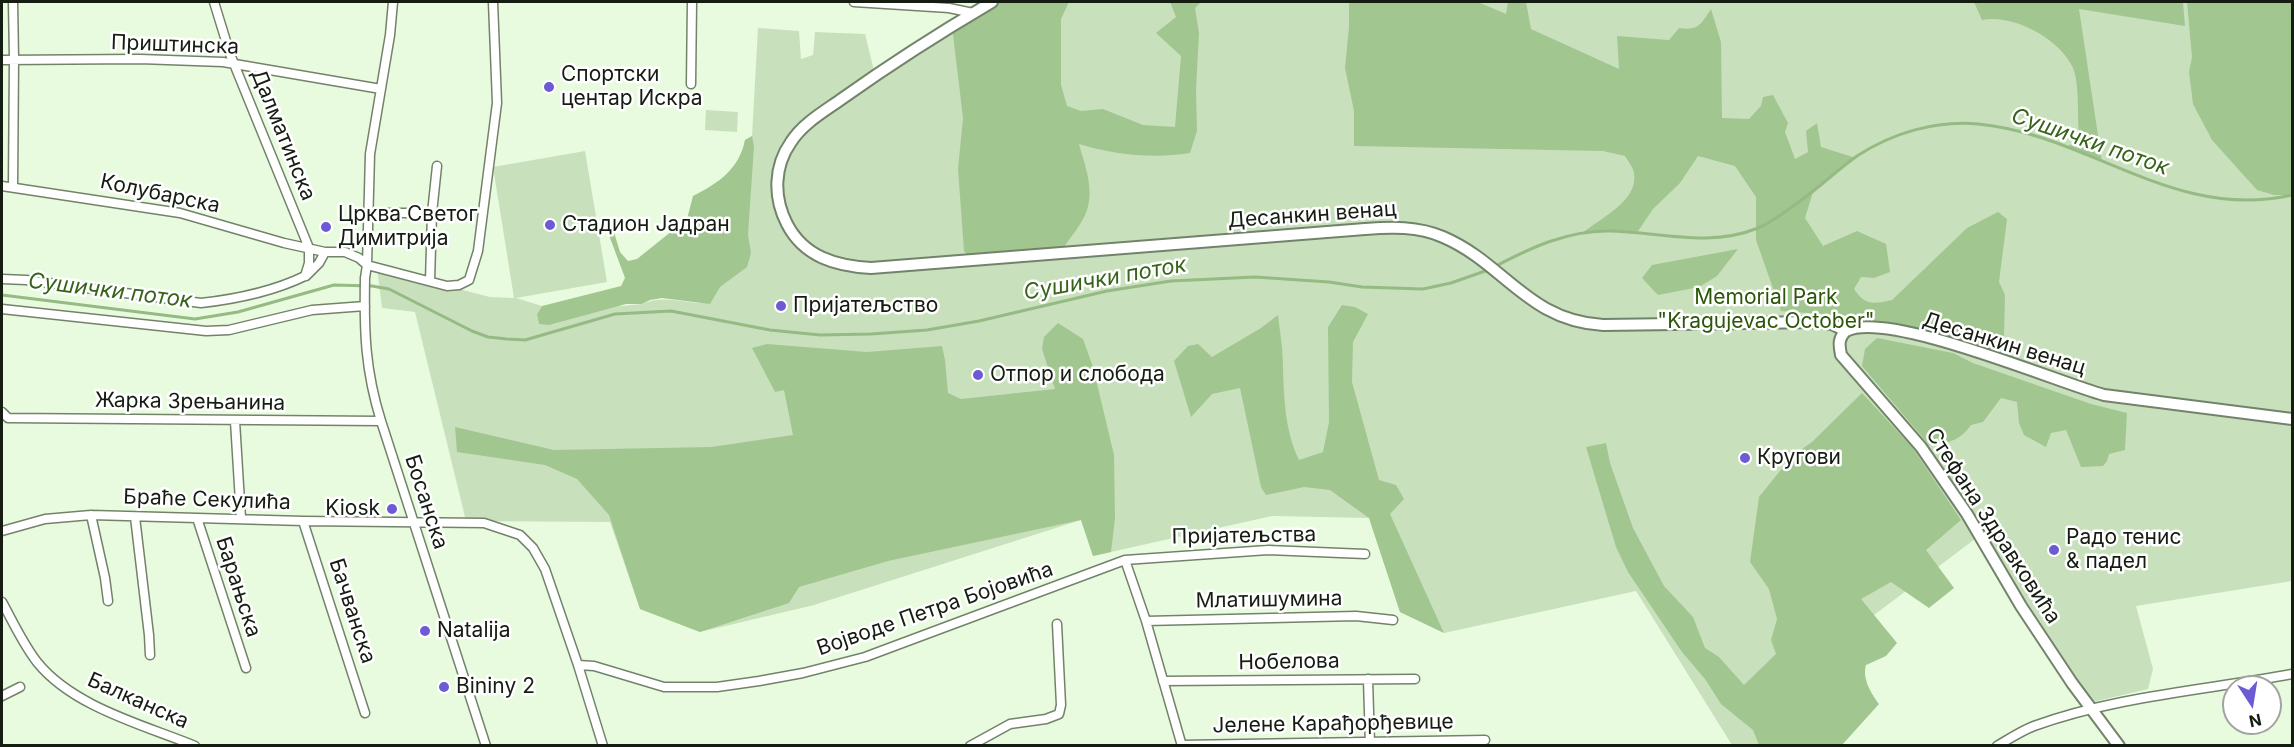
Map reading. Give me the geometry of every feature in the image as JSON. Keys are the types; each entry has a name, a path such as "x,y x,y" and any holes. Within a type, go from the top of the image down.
{"street":[{"path":"13,2 13,187"},
{"name":"Далматинска","path":"214,2 235,64 309,248"},
{"name":"Босанска","path":"393,2 390,35 370,154 368,266 365,278 366,364 381,421 486,746"},
{"name":"Колубарска","path":"2,186 180,213 325,252 353,254 368,266 447,286 459,285 470,280 478,251 497,103 493,2"},
{"path":"691,84 692,2"},
{"path":"854,2 949,8 973,13"},
{"name":"Десанкин венац","path":"992,2 825,110 804,126 788,146 781,159 777,176 782,212 796,238 818,257 844,266 886,267 1392,227 1415,229 1441,236 1483,262 1546,310 1578,323 1603,325 1819,322 1832,324 1846,331 1858,327 1881,328 1977,351 2104,395 2292,419"},
{"name":"Приштинска","path":"2,60 140,59 223,62 381,88"},
{"path":"430,281 432,213 437,166"},
{"path":"369,213 432,213"},
{"path":"305,276 309,263 309,248"},
{"path":"2,279 26,280 201,303 227,301 267,291 305,276 319,263 325,252"},
{"path":"2,309 206,331 229,330 312,310 365,302"},
{"name":"Стефана Здравковића","path":"1846,331 1840,336 1841,355 1928,456 1967,514 2021,606 2090,710 2119,746"},
{"name":"Жарка Зрењанина","path":"2,412 8,418 381,421"},
{"path":"235,421 241,518"},
{"path":"91,515 102,558 108,601"},
{"name":"Браће Секулића","path":"2,531 45,519 91,515 303,521 414,521"},
{"path":"135,517 150,635 150,655"},
{"name":"Барањска","path":"197,518 246,668"},
{"name":"Бачванска","path":"303,521 365,713"},
{"path":"414,521 484,523 514,532 525,538 545,569 603,746"},
{"name":"Пријатељства","path":"1125,560 1268,550 1365,554"},
{"path":"1125,560 1146,621 1182,745"},
{"name":"Војводе Петра Бојовића","path":"578,665 594,666 664,687 717,687 803,674 865,657 1125,560"},
{"name":"Балканска","path":"2,603 38,663 65,687 108,711 195,746"},
{"name":"Млатишумина","path":"1146,621 1356,616 1393,620"},
{"path":"970,746 1010,724 1056,716 1060,711 1062,705 1057,624"},
{"path":"1997,746 2032,726 2090,710 2132,700 2292,674"},
{"path":"1368,679 1370,743"},
{"name":"Нобелова","path":"1163,681 1415,679"},
{"path":"2,696 21,687"},
{"name":"Јелене Карађорђевице","path":"1182,745 1485,740"}],"green space":[{"path":"992,2 1069,2 1061,19 1061,85 1067,106 1081,111 1103,109 1143,125 1175,127 1181,56 1156,33 1176,17 1170,2 1201,2 1195,8 1199,33 1196,90 1197,131 1190,153 1162,156 1134,155 1079,144 1088,178 1089,204 1081,223 1060,253 972,260 964,251 958,169 963,118 952,26"},
{"name":"Memorial Park \"Kragujevac October\"","path":"999,2 2292,2 2292,581 2136,606 2153,669 2148,689 2089,703 1983,533 1817,658 1811,746 1732,745 1636,591 1444,633 1400,612 1369,518 1272,516 1093,556 1081,520 814,605 700,632 640,609 610,522 466,521 415,312 382,308 377,268 490,297 514,298 493,167 585,151 607,282 516,298 542,306 537,314 642,304 656,300 700,303 724,272 745,140 752,136 758,28 799,31 801,59 813,55 815,32 865,34 875,75"},
{"path":"1349,2 1478,2 1506,14 1508,2 1526,2 1531,29 1619,69 1617,36 1669,40 1679,28 1699,25 1711,9 1721,42 1722,118 1749,119 1761,106 1763,97 1773,95 1788,123 1785,132 1795,159 1808,152 1806,131 1817,123 1821,147 1856,158 1813,192 1805,218 1823,246 1857,231 1886,244 1890,272 1874,278 1861,277 1854,289 1866,301 1875,303 1892,300 1967,228 1998,212 2007,219 1999,282 2005,295 2004,336 1998,352 1903,326 1850,316 1781,311 1756,240 1756,197 1735,166 1698,156 1680,183 1653,209 1636,234 1609,231 1581,234 1616,208 1630,192 1634,183 1634,173 1625,156 1603,151 1354,146 1354,111 1345,68"},
{"path":"1974,2 2183,2 2185,26 2079,9 2102,162 2068,147 2079,135 2078,99 2075,72 2065,56 2056,46 2033,30 2007,21 1982,20"},
{"path":"2187,2 2292,2 2292,195 2274,195 2257,190 2212,140 2193,104 2189,72 2192,57"},
{"path":"706,110 738,112 737,132 705,130"},
{"path":"752,136 754,146 748,235 751,253 747,267 720,287 710,304 662,298 642,304 626,304 549,325 539,324 537,314 542,306 621,286 625,278 603,219 610,219 620,252 628,261 637,259 687,219 693,196 711,186 733,167 745,140"},
{"path":"1738,249 1717,276 1699,287 1658,295 1642,278 1652,265"},
{"path":"1342,305 1355,307 1368,314 1353,342 1352,382 1379,480 1396,485 1404,499 1390,514 1444,633 1400,612 1369,518 1330,490 1304,487 1266,495 1261,487 1240,388 1212,394 1191,417 1174,361 1188,346 1198,344 1212,357 1261,328 1278,315 1286,415 1294,449 1299,460 1323,452 1329,422 1328,327"},
{"path":"1058,323 1083,339 1093,367 1114,455 1115,518 1111,552 1093,556 1081,520 888,561 799,587 789,603 700,632 640,609 609,515 577,479 545,465 457,452 455,427 554,450 711,447 793,435 784,390 775,392 752,348 767,344 867,352 942,346 948,393 961,399 1055,389 1042,349 1044,337"},
{"path":"1877,338 1953,353 1973,363 2091,404 2127,413 2125,450 2109,454 2103,466 2081,467 2066,430 2051,433 2046,447 2024,435 2019,423 2017,402 2001,398 1983,422 1971,425 1962,435 1953,440 1929,445 1862,366 1865,349"},
{"path":"1862,393 1912,447 1961,520 1926,550 1954,588 1929,608 1891,582 1861,599 1897,643 1886,656 1866,665 1866,681 1879,704 1842,745 1759,745 1753,730 1721,704 1705,679 1682,652 1628,572 1616,547 1586,447 1606,443 1610,463 1633,528 1664,586 1693,617 1705,648 1719,657 1744,685 1776,654 1771,640 1777,619 1769,589 1750,562 1759,497 1792,456 1812,442"}],"waterway":[{"name":"Сушички поток","path":"1494,267 1550,242 1594,231 1703,238 1740,234 1774,219 1850,161 1871,148 1915,130 1946,124 1978,124 2019,131 2057,143 2170,187 2209,197 2249,200 2292,195"},
{"name":"Сушички поток","path":"2,295 195,319 238,312 334,285 372,286 389,289 488,337 525,340 615,314 671,311 770,330 820,335 871,334 927,330 979,321 1107,291 1171,281 1255,277 1329,282 1362,287 1423,289 1451,283 1488,270"}],"place":[{"name":"Спортски центар Искра","path":"549,87"},
{"name":"Стадион Јадран","path":"550,225"},
{"name":"Црква Светог Димитрија","path":"326,227"},
{"name":"Пријатељство","path":"781,306"},
{"name":"Отпор и слобода","path":"978,375"},
{"name":"Кругови","path":"1745,458"},
{"name":"Kiosk","path":"392,509"},
{"name":"Радо тенис & падел","path":"2054,550"},
{"name":"Natalija","path":"425,631"},
{"name":"Bininy 2","path":"444,687"}]}
